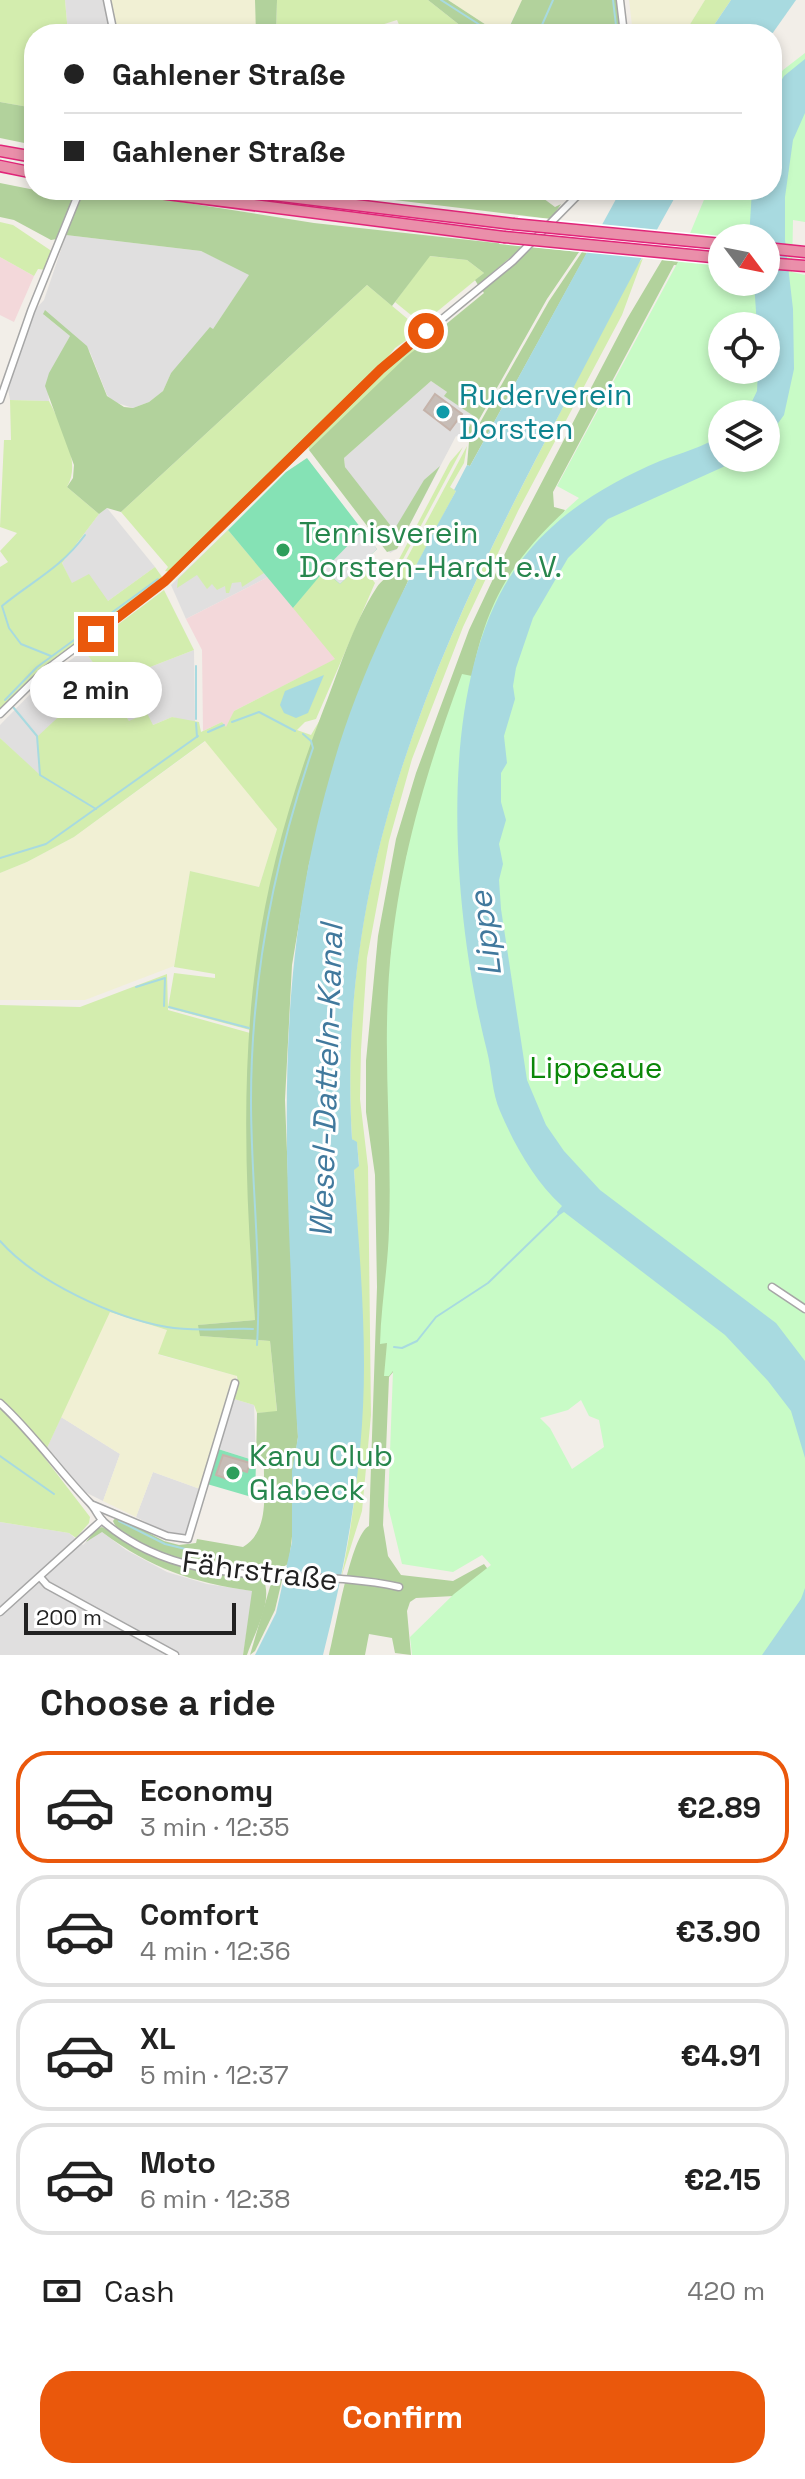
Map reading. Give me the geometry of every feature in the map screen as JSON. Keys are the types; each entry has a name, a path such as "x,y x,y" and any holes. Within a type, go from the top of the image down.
{"highway":[{"path":"0,151 24,155"},
{"path":"0,166 24,171"},
{"path":"214,200 504,237 708,257"},
{"path":"314,200 513,224 708,243"},
{"path":"780,249 805,252"},
{"path":"780,264 805,266"}],"street":[{"path":"107,0 112,24"},
{"path":"620,0 623,24"},
{"path":"0,400 31,311 76,200"},
{"path":"0,714 43,672 165,581 391,360 513,261 573,200"},
{"path":"772,1287 805,1309"},
{"name":"Fährstraße","path":"93,1505 167,1536 188,1539 235,1383"},
{"name":"Fährstraße","path":"0,1403 93,1505 102,1520 135,1543 179,1563 220,1571 399,1587"},
{"path":"0,1612 102,1520"},
{"path":"40,1577 47,1585 175,1655"}],"shaded area":[{"path":"65,0 104,0 109,24 67,24"},
{"path":"66,235 201,251 250,274 213,329 171,373 163,391 149,402 133,408 114,402 107,395 90,352 45,311 44,315 70,336 47,380 49,401 10,400 7,383 33,312 44,300"},
{"path":"0,257 34,276 14,322 0,315"},
{"path":"431,381 447,392 445,396 475,417 462,439 456,436 397,549 390,553 345,467 344,458"},
{"path":"107,508 155,567 108,601 72,584 62,563"},
{"path":"228,530 268,577 186,619 171,585"},
{"path":"363,530 377,549 340,584 324,570"},
{"path":"268,577 336,659 234,711 230,726 226,728 222,722 203,731 202,650 186,619"},
{"path":"84,650 109,683 39,775 0,738 0,725 45,679"},
{"path":"194,650 195,723 172,717 153,725 129,721 121,708 127,705 114,681"},
{"path":"234,1399 254,1405 256,1461 218,1449"},
{"path":"61,1417 120,1454 103,1501 79,1489 47,1448"},
{"path":"153,1472 200,1489 186,1534 181,1537 168,1534 136,1517"},
{"path":"0,1522 69,1533 83,1545 95,1533 102,1532 126,1550 167,1572 207,1584 253,1591 243,1655 0,1655"}],"green space":[{"path":"0,0 65,0 67,24 24,24 24,106 0,102"},
{"path":"110,0 255,0 257,24 115,24"},
{"path":"255,0 277,0 276,24 256,24"},
{"path":"277,0 428,0 458,24 399,24 397,20 384,24 276,24"},
{"path":"428,0 448,0 485,24 458,24"},
{"path":"448,0 522,0 510,24 485,24"},
{"path":"522,0 618,0 621,24 511,24"},
{"path":"629,0 705,0 690,24 632,24"},
{"path":"705,0 731,0 715,24 690,24"},
{"name":"Lippeaue","path":"805,53 805,222 793,220 792,272 805,275 805,1655 412,1655 410,1637 454,1594 491,1565 482,1555 453,1572 402,1564 388,1506 393,1371 389,1376 384,1376 387,1343 380,1344 389,1229 388,992 397,909 413,830 462,674 472,676 487,621 497,598 523,556 579,498 557,486 679,260 704,200 782,200 782,71","holes":["581,1400 589,1416 599,1420 604,1447 572,1469 550,1428 540,1418 568,1410"]},
{"path":"0,102 24,106 24,143 0,138"},
{"path":"0,183 24,188 24,200 74,200 57,239 51,240 14,220 0,217"},
{"path":"79,200 168,200 314,223 524,246 478,285 475,280 484,273 467,260 430,256 392,306 367,285 121,512 107,508 99,514 67,487 73,478 74,465 45,386 70,336 43,314 45,310 87,346 107,396 124,407 133,408 149,402 163,391 171,373 210,327 213,329 249,275 201,251 66,235"},
{"path":"394,200 546,200 555,207 561,204 551,219"},
{"path":"0,222 13,225 53,252 46,270 38,269 34,276 0,257"},
{"path":"533,247 579,252 547,299 467,441 462,439 475,417 444,396 447,392 431,381 344,458 345,467 394,530 424,480 440,466 397,549 387,552 309,450 406,357 484,293 482,290"},
{"path":"582,252 587,253 470,466 467,465 469,442 549,301"},
{"path":"429,256 467,260 484,273 422,324 395,302"},
{"path":"643,258 622,315 518,511 463,627 412,759 389,841 367,958 361,1050 360,1099 368,1167 371,1415 362,1511 341,1578 357,1476 362,1374 354,1169 359,1165 357,1143 352,1139 351,1036 361,937 380,842 408,750 442,659 481,570 618,298"},
{"path":"662,260 708,265 708,268 674,265 553,492 554,507 565,510 471,678 407,855 391,954 388,1039 391,1176 436,1320 389,1377 383,1525 388,1556 401,1575 453,1581 484,1564 539,1638 454,1596 416,1598 410,1602 407,1611 411,1655 395,1653 392,1638 369,1634 365,1655 329,1655 350,1564 362,1533 369,1526 377,1287 375,1175 366,1112 366,1061 378,936 396,839 416,773 469,630 509,545 627,319"},
{"path":"367,285 421,330 395,348 380,367 171,572 165,571 168,567 121,512"},
{"path":"418,341 424,343 309,450 308,444"},
{"path":"10,400 49,401 71,455 71,477 67,487 99,514 62,563 72,583 89,574 108,601 155,567 162,577 143,595 43,668 0,709 0,567 8,562 0,551 17,533 0,527 4,440 11,440"},
{"path":"467,446 464,463 450,487 456,491 408,581 398,575"},
{"path":"463,447 401,563 397,563 450,462"},
{"path":"307,458 377,549 340,584 324,571 293,608 228,530 286,472"},
{"path":"228,530 264,573 242,587 241,582 232,583 229,593 226,593 225,586 217,590 212,584 207,589 197,575 177,588 178,579"},
{"path":"360,563 375,583 316,719 305,722 297,730 311,735 321,718 295,796 275,872 260,949 250,1030 168,1008 174,973 215,978 215,974 174,967 190,871 259,887 277,829 205,741 74,837 0,873 0,738 39,774 38,736 84,693 108,683 84,650 164,590 194,650 114,681 127,705 121,708 129,721 147,713 153,725 172,717 199,722 201,732 222,722 226,727 234,711 335,659 293,608 324,570 340,583"},
{"path":"393,570 408,581 362,684 309,864 292,965 285,1100 298,1437 288,1564 283,1567 282,1573 190,1563 136,1541 119,1530 113,1521 117,1516 164,1541 179,1545 196,1543 197,1539 243,1547 252,1540 262,1520 264,1463 256,1461 257,1413 277,1411 270,1341 200,1336 198,1325 255,1320 246,1138 248,1046 262,925 282,834 321,716 360,617 377,587"},
{"path":"206,741 277,829 259,887 190,871 174,966 85,1000 0,1000 0,873 74,837"},
{"path":"167,974 168,1010 250,1033 247,1113 255,1320 199,1325 201,1336 270,1341 277,1412 257,1413 254,1405 234,1399 237,1376 158,1354 167,1330 110,1312 47,1448 0,1399 0,1005 80,1007"},
{"path":"109,1311 167,1330 159,1355 237,1376 200,1489 153,1472 136,1517 103,1501 120,1454 61,1417"},
{"path":"0,1408 21,1427 90,1517 89,1523 76,1538 69,1533 0,1522"},
{"name":"Kanu Club Glabeck","path":"218,1449 256,1461 255,1498 207,1484"},
{"path":"102,1527 182,1566 263,1579 266,1587 265,1607 247,1655 243,1655 252,1591 191,1578 155,1565 102,1532 86,1542 96,1529"},
{"path":"272,1580 282,1580 275,1610 255,1651 250,1655"}],"water":[{"path":"731,0 796,0 779,24 715,24"},
{"path":"805,59 805,113 793,140 785,197 794,369 784,415 780,421 780,400 753,400 757,384 780,384 780,312 756,312 755,296 780,296 780,224 750,224 751,200 782,200 782,79"},
{"name":"Wesel-Datteln-Kanal","path":"616,200 674,200 514,502 435,675 403,763 378,853 360,945 351,1040 352,1139 357,1142 359,1166 354,1170 364,1365 361,1439 352,1512 340,1584 323,1655 255,1655 276,1613 292,1542 292,1471 298,1437 288,1191 287,1067 296,947 305,887 334,762 358,692 454,490 467,465 470,466"},
{"name":"Lippe","path":"708,442 708,472 712,472 608,519 568,558 533,618 516,668 513,686 515,699 504,736 507,763 501,773 501,802 506,820 499,844 503,864 499,880 501,909 527,1080 546,1125 564,1151 600,1190 776,1323 805,1361 805,1458 791,1411 725,1335 564,1212 558,1216 557,1212 562,1206 534,1174 497,1104 465,935 457,801 461,734 473,670 492,612 520,562 566,515 601,490 660,461"},
{"path":"324,675 308,713 296,718 284,713 280,705 285,691"},
{"path":"805,1588 805,1655 762,1655 801,1599"}],"pier":[{"path":"519,216 708,235 708,265 499,244"}],"building":[{"name":"Ruderverein Dorsten","path":"435,394 462,414 450,430 424,410"},
{"path":"223,1455 250,1463 247,1472 231,1467 227,1479 216,1475"}],"waterway":[{"path":"441,0 478,24"},
{"path":"542,24 553,0"},
{"path":"613,0 616,24"},
{"path":"51,656 21,644 9,628 2,606 56,566 85,535"},
{"path":"5,700 37,667 158,579"},
{"path":"196,666 196,719"},
{"path":"13,707 37,736 40,775 96,809"},
{"path":"232,722 259,712 295,731"},
{"path":"196,723 197,737"},
{"path":"208,732 224,725"},
{"path":"257,1345 258,1285 251,1101 255,1011 276,878 313,748 311,741 303,734"},
{"path":"0,858 46,844 198,736"},
{"path":"136,987 165,978 164,1006"},
{"path":"169,1007 249,1028"},
{"path":"394,1347 402,1348 417,1341 436,1317 488,1283 558,1215"},
{"path":"0,1241 15,1256 54,1283 123,1315 177,1328 253,1329"},
{"path":"0,1456 54,1494"},
{"path":"119,1521 165,1544 214,1556"}],"place":[{"name":"Ruderverein Dorsten","path":"443,412"},
{"name":"Tennisverein Dorsten-Hardt e.V.","path":"283,550"},
{"name":"Kanu Club Glabeck","path":"233,1473"}],"route":[{"path":"96,634 165,581 381,369 426,331"}]}
